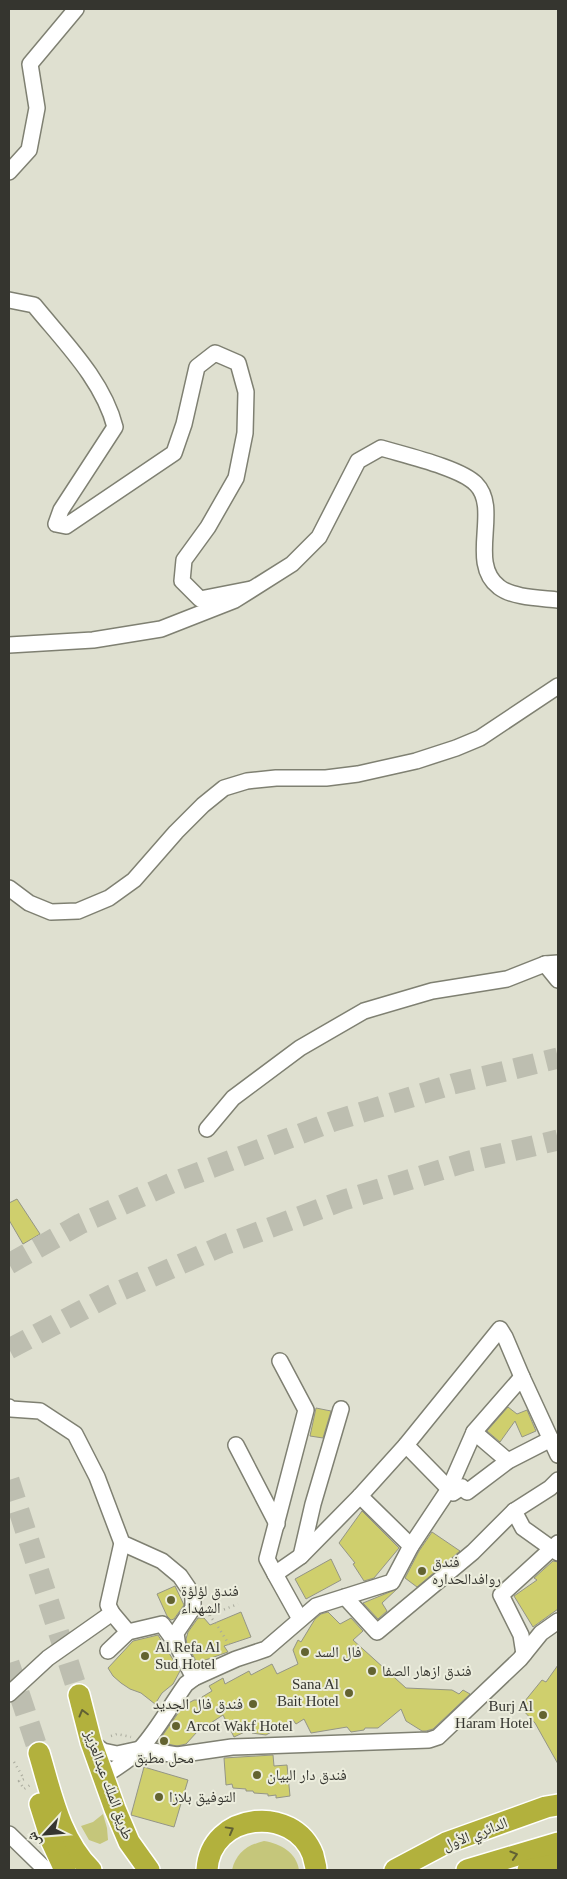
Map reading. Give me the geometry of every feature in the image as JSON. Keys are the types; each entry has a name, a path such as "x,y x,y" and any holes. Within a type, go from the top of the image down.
{"highway":[{"name":"طريق الملك عبدالعزيز","path":"78,1695 101,1739 103,1777 129,1842 149,1870"},
{"path":"64,1870 52,1842 33,1783 39,1753 57,1813 70,1843 91,1870"},
{"name":"الدائري الأول","path":"395,1870 446,1843 546,1807 558,1805"},
{"path":"207,1870 214,1846 223,1834 243,1823 264,1821 282,1824 302,1838 309,1845 316,1870"},
{"name":"الدائري الأول","path":"469,1870 558,1843"},
{"path":"528,1870 558,1864"}],"street":[{"path":"9,172 29,150 37,108 30,64 76,9"},
{"path":"9,300 34,305 89,373 110,409 115,427 61,510 56,524 66,526 174,453 184,424 197,367 215,353 238,363 246,392 245,433 236,478 208,527 184,560 182,581 200,599 251,589"},
{"path":"9,645 93,640 161,629 235,600 292,564 319,537 358,461 381,448 460,472 477,484 486,503 484,556 488,573 499,587 518,595 558,600"},
{"path":"9,888 29,903 51,912 78,911 109,898 134,880 176,832 203,805 224,788 247,781 276,778 326,778 358,774 416,761 480,738 558,686"},
{"path":"207,1129 233,1098 300,1048 364,1011 432,991 507,979 552,964 558,980"},
{"path":"275,1574 301,1556 360,1496 406,1445 500,1329 505,1336 558,1455"},
{"path":"280,1361 306,1410 267,1559 300,1619"},
{"path":"103,1777 112,1770 122,1766 140,1749 186,1684 194,1678 236,1658 266,1649 316,1606 392,1582 411,1546 449,1489 474,1432 522,1377"},
{"path":"9,1406 11,1409 40,1411 75,1434 97,1477 122,1543 108,1604 112,1613 128,1632"},
{"path":"301,1556 313,1504 341,1409"},
{"path":"474,1432 508,1461"},
{"path":"406,1445 453,1493 462,1486 467,1492 508,1461 551,1439"},
{"path":"236,1445 277,1524"},
{"path":"345,1597 377,1632 473,1552 514,1511 556,1489"},
{"path":"360,1496 411,1546"},
{"path":"514,1511 523,1528 556,1548 501,1595 521,1636 524,1654"},
{"path":"122,1543 162,1561 180,1576 192,1595 193,1608 176,1633 178,1647"},
{"path":"9,1694 48,1658 112,1613"},
{"path":"101,1739 103,1751 117,1754 140,1749 176,1755 232,1747 429,1740 438,1737 524,1654 540,1633 558,1621"},
{"path":"108,1651 128,1632 162,1624 178,1647 194,1678"},
{"path":"9,1834 46,1870"}],"path":[{"path":"192,1595 217,1625 236,1658"},
{"path":"210,1615 238,1604"},
{"path":"101,1739 117,1734 125,1735"},
{"path":"9,1762 14,1762 24,1779 19,1781 24,1789 33,1783"}],"green space":[{"path":"103,1814 108,1840 100,1844 89,1840 81,1826 93,1822"},
{"path":"264,1841 276,1844 287,1850 295,1858 299,1870 232,1870 239,1854 247,1847"}],"building":[{"path":"17,1199 40,1234 23,1244 9,1220 9,1203"},
{"path":"508,1407 517,1414 527,1410 536,1431 522,1437 515,1421 500,1442 487,1431"},
{"path":"316,1408 331,1411 323,1438 310,1436"},
{"path":"362,1511 399,1548 374,1578 364,1581 353,1564 355,1563 339,1543"},
{"path":"432,1532 460,1551 417,1587 405,1578 419,1551"},
{"path":"331,1559 341,1580 306,1599 295,1579"},
{"path":"553,1561 558,1562 558,1609 533,1627 514,1596 537,1580 534,1578"},
{"name":"فندق لؤلؤة الشهداء","path":"175,1586 184,1605 174,1619 171,1620 167,1616 157,1594"},
{"path":"397,1589 382,1603 387,1611 378,1619 363,1603"},
{"path":"241,1612 251,1637 224,1646 228,1652 197,1663 186,1639 188,1632 198,1618 204,1618 210,1625"},
{"path":"328,1612 340,1624 351,1618 363,1631 353,1640 406,1688 452,1690 459,1694 463,1690 470,1694 433,1729 426,1731 422,1731 406,1721 401,1709 378,1728 365,1728 364,1730 351,1732 347,1727 311,1733 304,1719 296,1724 293,1720 266,1735 252,1733 251,1729 234,1737 223,1715 197,1732 186,1744 177,1746 158,1742 183,1706 197,1700 201,1708 205,1706 202,1697 212,1691 209,1686 223,1678 225,1684 249,1671 251,1675 272,1664 277,1674 298,1664 293,1650 298,1640 301,1642 315,1619 321,1614"},
{"name":"Al Refa Al Sud Hotel","path":"158,1635 180,1671 173,1684 162,1693 155,1704 141,1693 121,1683 108,1668 133,1641"},
{"name":"Burj Al Haram Hotel","path":"558,1665 558,1764 535,1723 520,1707 542,1680 546,1682"},
{"name":"فندق دار البيان","path":"273,1755 274,1766 287,1765 290,1796 276,1798 276,1795 268,1796 268,1794 233,1788 232,1784 226,1785 224,1758"},
{"name":"التوفيق بلازا","path":"144,1767 188,1780 174,1827 131,1815"}],"tunnel":[{"path":"9,1264 80,1224 174,1182 334,1121 453,1084 558,1058"},
{"path":"9,1349 111,1295 224,1245 344,1200 466,1162 558,1140"},
{"path":"9,1480 79,1695"},
{"path":"9,1663 39,1753"}],"place":[{"name":"فندق روافدالحدارہ","path":"422,1571"},
{"name":"فندق لؤلؤة الشهداء","path":"171,1600"},
{"name":"فال السد","path":"305,1652"},
{"name":"Al Refa Al Sud Hotel","path":"145,1656"},
{"name":"فندق ازهار الصفا","path":"372,1671"},
{"name":"Sana Al Bait Hotel","path":"349,1693"},
{"name":"فندق فال الجديد","path":"253,1704"},
{"name":"Burj Al Haram Hotel","path":"543,1715"},
{"name":"Arcot Wakf Hotel","path":"176,1726"},
{"name":"محل مطبق","path":"164,1741"},
{"name":"فندق دار البيان","path":"257,1775"},
{"name":"التوفيق بلازا","path":"159,1797"}]}
